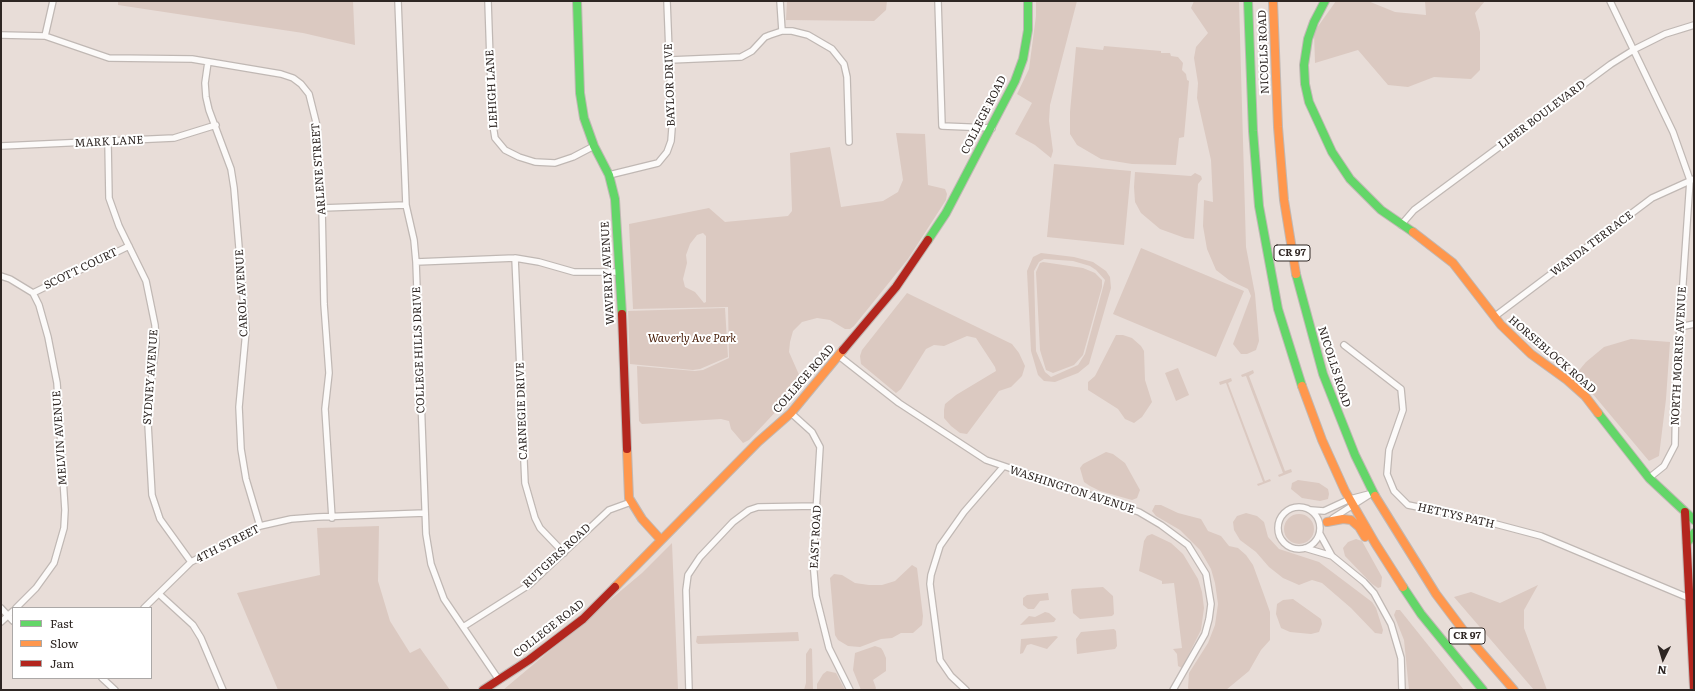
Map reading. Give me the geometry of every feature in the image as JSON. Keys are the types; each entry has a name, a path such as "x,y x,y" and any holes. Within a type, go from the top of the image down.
{"main road":[{"name":"WAVERLY AVENUE","path":"577,1 580,93 584,118 594,146 609,175 614,200 620,272 629,498 642,519 661,540"},
{"name":"COLLEGE ROAD","path":"483,690 499,680 583,618 758,442 791,414 896,287 946,214 1015,82 1022,59 1028,30 1028,1"},
{"name":"NICOLLS ROAD","path":"1248,1 1254,155 1267,254 1278,309 1296,371 1325,446 1352,502 1389,566 1421,614 1483,690"},
{"name":"NICOLLS ROAD","path":"1273,1 1280,170 1287,224 1296,273 1323,374 1352,448 1373,492 1405,547 1436,594 1468,638 1514,690"},
{"name":"HORSEBLOCK ROAD","path":"1326,1 1314,22 1308,39 1304,75 1307,93 1313,113 1326,140 1342,167 1370,202 1434,247 1453,263 1494,317 1519,343 1585,396 1649,478 1691,516"},
{"path":"1691,516 1687,543 1694,688"},
{"path":"1327,522 1343,519 1356,523 1390,579 1421,614"},
{"path":"1687,543 1694,534"}],"street":[{"path":"45,36 53,1"},
{"name":"COLLEGE HILLS DRIVE","path":"398,1 406,205 414,240 416,262 426,534 431,564 444,599 499,680"},
{"name":"LEHIGH LANE","path":"488,1 492,120 495,138 504,150 535,162 555,163 573,157 594,146"},
{"name":"BAYLOR DRIVE","path":"609,175 658,163 667,152 671,141 672,128 667,1"},
{"path":"780,1 782,31"},
{"path":"938,1 942,126 992,128"},
{"name":"NORTH MORRIS AVENUE","path":"1610,1 1635,49 1682,151 1692,179 1680,328 1674,446 1664,466 1649,478"},
{"name":"LIBER BOULEVARD","path":"1401,225 1414,210 1611,64 1635,49 1665,34 1694,25"},
{"path":"670,60 742,56 752,52 765,37 782,31 808,35 825,44 840,57 847,78 849,142"},
{"name":"ARLENE STREET","path":"1,35 45,36 109,58 192,59 281,74 293,78 301,84 309,94 317,126 319,150 318,177 322,208 324,304 328,373 325,409 332,518"},
{"name":"CAROL AVENUE","path":"208,62 204,83 206,97 209,110 232,169 246,331 239,407 241,449 246,479 260,526"},
{"name":"MARK LANE","path":"1,146 174,138 216,125"},
{"name":"SYDNEY AVENUE","path":"108,142 109,198 119,226 146,281 155,325 156,344 148,406 152,495 160,519 191,562"},
{"name":"WANDA TERRACE","path":"1494,317 1652,198 1692,179"},
{"path":"322,208 406,205"},
{"name":"SCOTT COURT","path":"33,293 128,246"},
{"path":"416,262 515,258 539,262 574,272 620,272"},
{"name":"CARNEGIE DRIVE","path":"515,258 525,483 535,518 540,528 564,553"},
{"path":"1,276 10,279 33,293"},
{"name":"MELVIN AVENUE","path":"17,607 36,588 54,563 64,528 64,503 57,383 48,337 39,305 33,293"},
{"path":"1680,328 1694,324"},
{"name":"HETTYS PATH","path":"1344,345 1401,389 1403,410 1390,450 1387,474 1394,491 1408,505 1473,518 1541,536 1689,598"},
{"name":"WASHINGTON AVENUE","path":"839,356 899,403 973,452 1002,467 1139,512 1161,525 1188,545 1206,574 1211,604 1205,634 1173,690"},
{"name":"EAST ROAD","path":"791,414 812,432 820,447 813,561 816,596 829,648 850,690"},
{"name":"WASHINGTON AVENUE","path":"966,690 951,676 940,660 930,584 931,575 940,546 964,512 1002,467"},
{"path":"1332,556 1305,548 1293,548 1287,545 1283,541 1278,529 1279,522 1286,512 1297,507 1324,511 1352,502 1373,492"},
{"name":"RUTGERS ROAD","path":"463,627 529,585 609,510 631,502"},
{"path":"1305,548 1315,542 1327,522 1352,502"},
{"path":"690,690 686,590 688,575 700,557 733,522 749,510 758,507 817,506"},
{"path":"1309,509 1317,516 1322,541 1332,556 1364,582 1374,593 1392,624 1401,658 1402,690"},
{"name":"4TH STREET","path":"145,607 191,562 232,539 260,526 291,519 425,514"},
{"path":"159,594 193,625 201,638 223,690"},
{"path":"1,608 12,620"},
{"path":"1,622 12,612"},
{"path":"103,679 115,690"}],"green space":[{"path":"118,1 353,1 355,45 303,33 118,5"},
{"path":"787,1 887,1 886,10 874,21 786,20"},
{"path":"1036,1 1077,1 1050,105 1049,121 1053,151 1051,158 1035,145 1015,134 1032,103 1017,94 1029,69 1036,16"},
{"path":"1194,1 1239,1 1246,247 1255,294 1259,341 1256,350 1247,354 1241,354 1233,344 1251,296 1248,289 1229,280 1216,270 1207,249 1203,226 1204,200 1213,202 1211,160 1197,98 1198,83 1194,58 1196,47 1208,33 1191,8"},
{"path":"1336,1 1368,1 1395,12 1426,15 1425,1 1485,1 1475,13 1480,32 1480,70 1471,79 1434,77 1408,87 1388,85 1358,50 1315,63 1314,32"},
{"path":"1104,46 1161,51 1161,53 1170,53 1171,56 1178,57 1183,63 1182,70 1186,74 1187,80 1189,81 1184,137 1179,138 1176,165 1132,164 1101,159 1077,145 1070,134 1070,112 1076,47 1103,50"},
{"path":"896,133 925,134 928,185 945,189 947,194 946,200 908,259 854,326 850,329 845,329 830,320 817,318 802,322 793,331 789,352 800,377 800,386 749,440 743,443 731,429 729,421 721,419 642,424 639,421 637,366 695,371 703,370 729,358 728,307 633,309 629,224 709,208 725,222 788,216 792,211 790,153 830,147 841,207 883,201 898,192 903,180","holes":["703,233 706,236 706,302 704,303 695,292 685,287 683,279 687,263 686,255 690,244 697,235"]},
{"path":"1054,164 1131,171 1124,245 1047,237"},
{"path":"1135,172 1191,176 1195,173 1201,176 1202,179 1198,184 1194,239 1185,238 1160,229 1141,213 1135,202"},
{"path":"1141,248 1244,291 1216,357 1113,314"},
{"path":"1041,253 1074,257 1093,262 1106,271 1110,277 1111,288 1089,364 1078,373 1055,382 1044,381 1038,375 1031,351 1027,271 1033,257","holes":["1044,259 1073,261 1090,266 1105,280 1085,354 1078,365 1051,377 1045,372 1036,351 1034,271 1039,262"]},
{"path":"1043,262 1083,268 1095,273 1102,280 1102,287 1083,355 1074,365 1053,373 1046,370 1040,350 1036,272 1040,263"},
{"path":"907,293 1012,344 1019,353 1025,366 1022,376 1011,387 999,391 967,434 960,433 951,426 944,418 944,410 945,404 956,395 996,371 995,367 976,338 967,336 944,346 934,345 926,349 901,389 896,393 861,364 860,356 862,350"},
{"name":"Waverly Ave Park","path":"725,308 728,357 700,369 693,370 630,364 628,311"},
{"path":"1116,335 1123,335 1132,338 1144,351 1145,380 1152,402 1142,417 1134,423 1125,419 1118,409 1088,390 1088,382 1095,376"},
{"path":"1631,339 1670,342 1666,399 1659,456 1649,461 1576,374 1586,362 1604,347"},
{"path":"1178,368 1189,395 1176,401 1165,373"},
{"path":"1253,370 1254,373 1249,376 1285,471 1291,469 1292,472 1279,477 1278,475 1283,473 1246,376 1242,377 1241,375"},
{"path":"1231,378 1232,381 1228,383 1265,481 1270,479 1271,481 1258,486 1257,484 1263,482 1226,383 1220,385 1219,382"},
{"path":"1106,452 1113,454 1125,463 1140,490 1137,498 1132,500 1100,491 1084,482 1080,468 1083,464"},
{"path":"1298,480 1319,483 1328,489 1328,499 1320,501 1302,498 1291,489 1292,483"},
{"path":"1155,505 1161,505 1178,513 1201,519 1208,531 1221,536 1229,546 1238,548 1246,555 1253,565 1270,612 1270,640 1261,650 1249,671 1226,690 1189,690 1188,688 1189,673 1208,643 1215,625 1218,604 1215,583 1211,569 1200,550 1180,530 1156,516 1152,511"},
{"path":"1246,513 1257,516 1264,522 1268,537 1279,549 1319,562 1372,602 1376,608 1383,630 1382,634 1375,633 1351,608 1322,583 1312,580 1299,585 1283,578 1269,567 1256,552 1240,540 1234,530 1233,522 1237,516"},
{"path":"1299,514 1310,518 1314,529 1310,540 1299,544 1288,540 1284,529 1288,518"},
{"path":"379,526 378,581 390,621 410,653 420,648 450,690 278,690 237,593 320,575 317,528"},
{"path":"1152,534 1171,543 1183,554 1198,579 1202,592 1204,608 1201,630 1182,668 1178,666 1177,654 1173,649 1182,648 1174,583 1162,584 1162,581 1139,571 1144,541 1147,536"},
{"path":"1356,539 1362,541 1382,577 1381,587 1378,588 1372,584 1345,556 1343,548 1348,542"},
{"path":"672,543 678,690 503,690 642,573"},
{"path":"912,565 917,568 923,616 922,625 913,633 901,633 892,638 881,639 860,647 848,646 838,640 835,635 830,578 834,574 842,575 855,583 882,585 895,581"},
{"path":"1538,585 1524,610 1524,628 1547,690 1534,690 1454,597 1471,592 1500,603"},
{"path":"1103,587 1113,596 1114,614 1112,616 1080,619 1073,613 1072,589"},
{"path":"1048,593 1049,600 1040,601 1034,609 1028,609 1023,605 1023,598 1027,595"},
{"path":"1293,599 1321,619 1322,624 1319,632 1311,634 1290,632 1281,628 1276,614 1277,604 1283,600"},
{"path":"1396,610 1400,610 1464,690 1409,690 1404,640 1394,615"},
{"path":"1045,612 1049,613 1056,619 1054,622 1020,625 1029,616 1035,617"},
{"path":"1114,629 1116,631 1117,646 1115,649 1077,654 1076,639 1081,632"},
{"path":"798,632 799,641 698,644 696,642 697,636"},
{"path":"1058,637 1047,649 1031,644 1027,645 1023,653 1020,654 1021,639"},
{"path":"875,646 881,648 883,651 886,658 886,671 873,680 876,688 875,690 861,690 853,670 855,653"},
{"path":"810,648 812,649 813,690 804,690 806,683 806,654"},
{"path":"827,671 836,673 845,690 817,690 817,684 823,674"}],"traffic: fast":[{"path":"577,1 580,93 584,118 594,146 609,175 615,199 622,314"},
{"path":"928,240 946,213 1015,81 1023,59 1028,30 1028,1"},
{"path":"1248,1 1253,131 1259,206 1278,309 1302,386"},
{"path":"1325,1 1314,22 1308,39 1304,65 1305,84 1309,102 1332,152 1350,179 1381,210 1413,232"},
{"path":"1296,274 1323,374 1355,455 1375,496"},
{"path":"1598,413 1649,478 1694,520"},
{"path":"1687,543 1694,533"},
{"path":"1403,587 1421,614 1483,690"}],"traffic: slow":[{"path":"1273,1 1278,127 1284,200 1296,274"},
{"path":"1413,232 1453,263 1501,325 1531,354 1567,380 1585,396 1598,413"},
{"path":"615,587 758,442 791,413 843,350"},
{"path":"1302,386 1322,440 1345,491 1375,543 1403,587"},
{"path":"627,449 629,498 642,519 661,540"},
{"path":"1375,496 1436,594 1469,638 1514,690"},
{"path":"1327,522 1343,519 1351,520 1359,527 1365,537"}],"traffic: jam":[{"path":"843,350 896,287 928,240"},
{"path":"622,314 627,449"},
{"path":"1685,512 1694,688"},
{"path":"483,690 529,660 583,619 615,587"}]}
